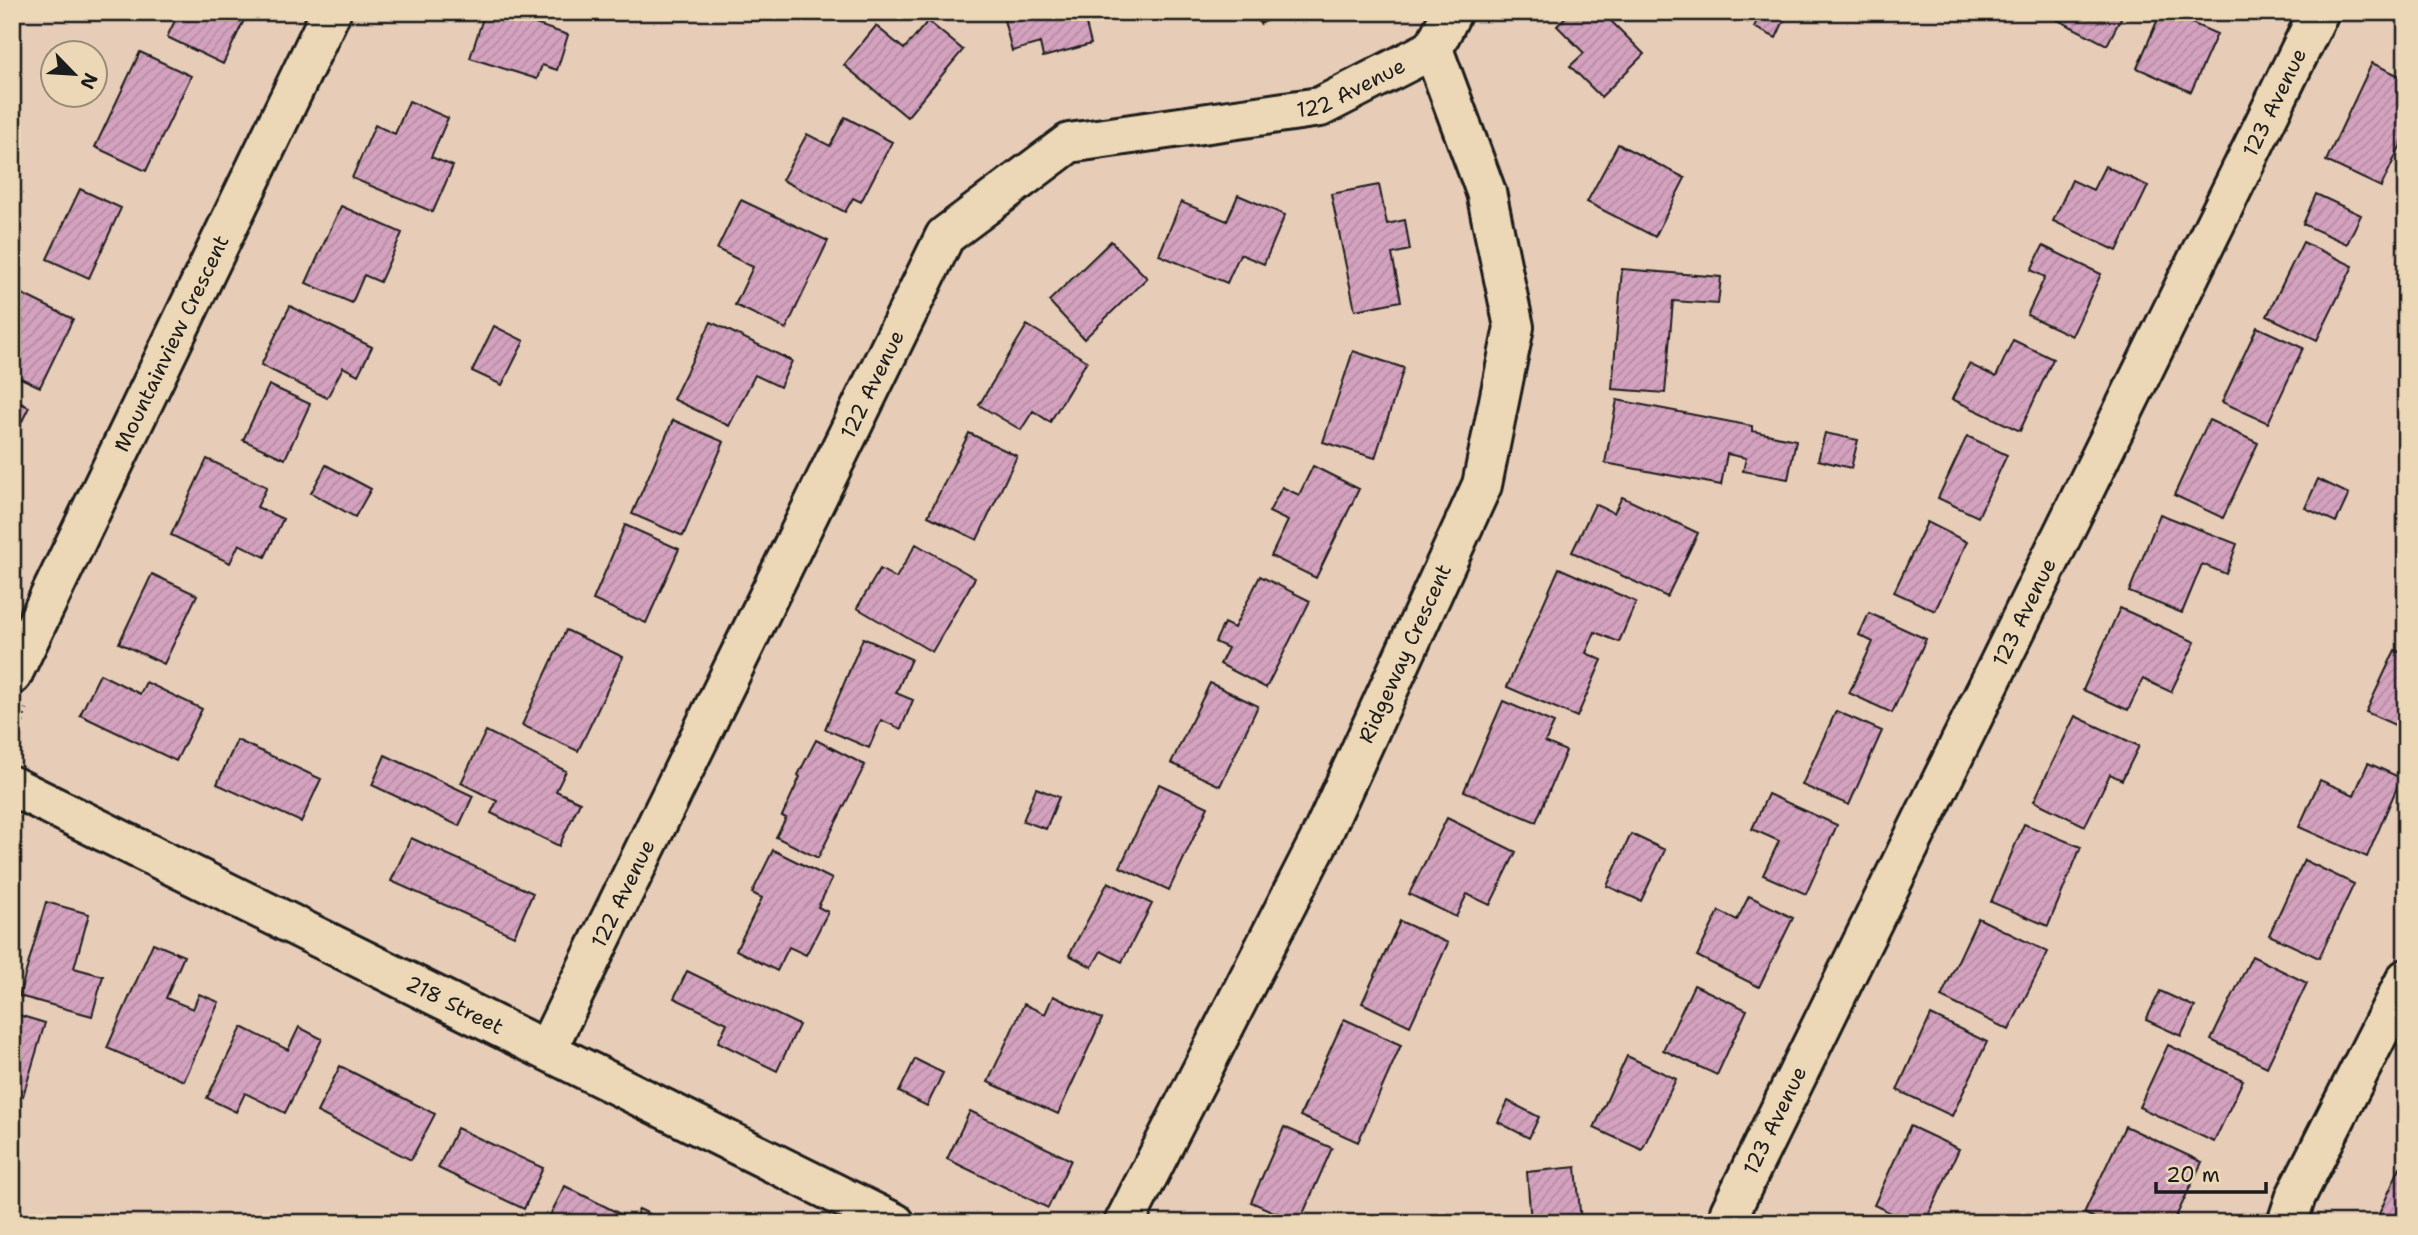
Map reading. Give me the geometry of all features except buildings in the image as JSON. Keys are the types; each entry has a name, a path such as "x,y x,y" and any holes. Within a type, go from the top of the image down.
{"street":[{"name":"Mountainview Crescent","path":"12,675 331,12"},
{"name":"122 Avenue","path":"547,1049 945,236 1069,143 1320,107 1433,49 1451,12"},
{"name":"123 Avenue","path":"1730,1212 2319,12"},
{"name":"Ridgeway Crescent","path":"1124,1223 1321,837 1482,485 1514,327 1486,192 1433,49"},
{"name":"218 Street","path":"12,786 895,1223"},
{"path":"2287,1223 2296,1196 2406,979"}]}
